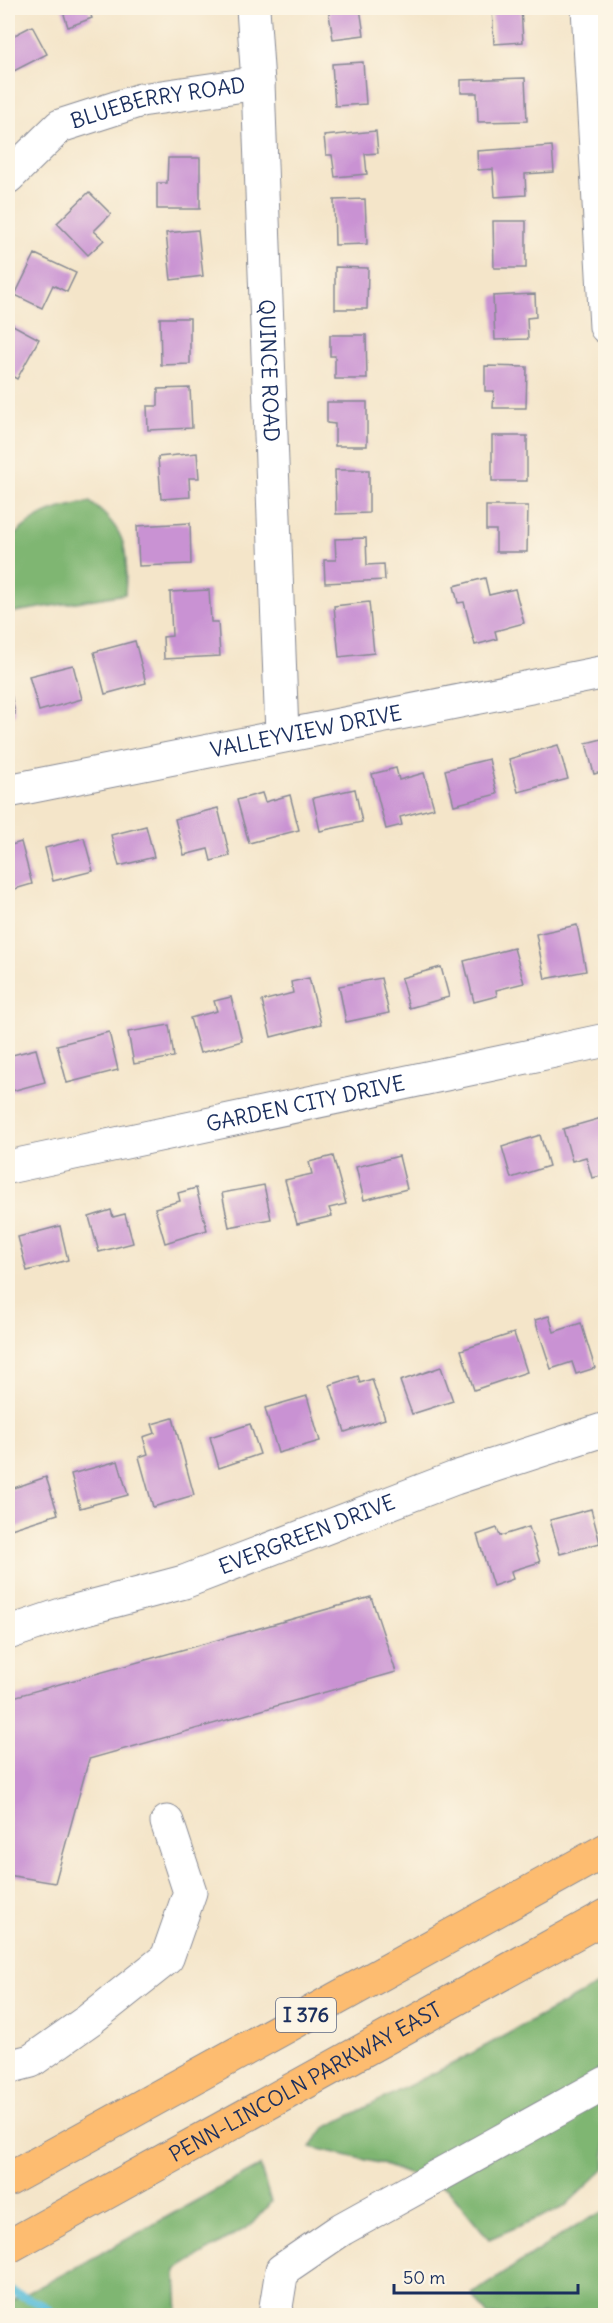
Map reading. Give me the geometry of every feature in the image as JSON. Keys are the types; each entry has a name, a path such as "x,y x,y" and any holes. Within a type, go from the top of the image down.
{"highway":[{"name":"I 376","path":"8,2180 606,1850"},
{"name":"PENN-LINCOLN PARKWAY EAST","path":"8,2247 606,1916"}],"street":[{"name":"QUINCE ROAD","path":"253,8 258,83 282,734"},
{"path":"588,8 606,327"},
{"name":"BLUEBERRY ROAD","path":"8,177 60,126 141,100 258,83"},
{"name":"VALLEYVIEW DRIVE","path":"8,791 282,734 606,672"},
{"name":"GARDEN CITY DRIVE","path":"8,1167 606,1040"},
{"name":"EVERGREEN DRIVE","path":"8,1633 64,1614 184,1582 455,1478 606,1429"},
{"path":"8,2067 30,2061 88,2020 167,1958 190,1892 166,1822"},
{"path":"278,2316 276,2307 282,2270 342,2229 606,2083"}],"green space":[{"path":"90,502 112,522 123,542 126,565 125,594 8,613 8,541 36,518 65,507"},
{"path":"605,1981 605,2168 564,2207 489,2239 448,2189 379,2163 310,2147 325,2128 456,2062"},
{"path":"260,2166 271,2202 251,2225 176,2270 178,2315 15,2316 8,2309 8,2303"},
{"path":"605,2211 605,2315 487,2315 472,2294 580,2223"}],"building":[{"path":"62,8 88,8 92,18 68,27"},
{"path":"328,8 360,8 364,35 333,39"},
{"path":"492,8 521,8 523,42 494,44"},
{"path":"32,26 47,54 8,74 8,30 11,37"},
{"path":"363,62 366,104 335,106 332,64"},
{"path":"525,78 527,121 478,122 477,93 461,93 461,80"},
{"path":"376,131 378,153 365,154 367,174 335,177 332,155 326,155 324,136"},
{"path":"552,146 554,172 525,174 526,195 495,197 493,169 478,170 477,151"},
{"path":"168,158 200,158 200,209 157,209 157,183 167,183"},
{"path":"89,192 111,214 94,231 104,240 88,255 57,223"},
{"path":"365,199 367,244 335,245 334,200"},
{"path":"493,221 526,221 526,268 494,268"},
{"path":"198,230 203,276 171,280 166,233"},
{"path":"35,254 76,273 67,292 53,285 42,308 15,295"},
{"path":"335,267 368,268 367,309 335,309"},
{"path":"535,294 536,317 527,318 528,339 495,340 493,296"},
{"path":"160,318 190,318 190,364 161,365"},
{"path":"11,324 39,339 17,379 8,374 8,330"},
{"path":"330,335 366,335 367,379 335,379 335,356 330,356"},
{"path":"485,366 527,367 526,408 493,408 494,391 485,391"},
{"path":"190,388 192,428 148,430 147,406 158,406 158,389"},
{"path":"327,402 367,402 367,446 335,446 335,424 327,423"},
{"path":"492,436 527,436 527,481 492,481"},
{"path":"197,453 199,478 189,478 190,497 161,499 158,457"},
{"path":"335,470 369,470 369,513 336,514"},
{"path":"486,506 528,506 527,552 496,552 496,530 486,530"},
{"path":"190,523 191,564 139,566 137,526"},
{"path":"366,538 367,565 384,564 385,580 325,583 324,560 336,560 335,539"},
{"path":"485,578 489,595 515,589 524,623 495,631 497,639 475,645 464,602 458,603 454,586"},
{"path":"209,590 211,622 218,622 220,656 164,659 163,637 172,636 170,592"},
{"path":"369,602 374,653 339,657 334,606"},
{"path":"135,641 146,683 105,694 94,652"},
{"path":"73,665 82,699 39,711 29,676"},
{"path":"8,679 15,714 8,716"},
{"path":"606,738 606,771 594,774 586,743"},
{"path":"558,745 568,779 518,792 509,759"},
{"path":"489,759 497,794 454,805 445,770"},
{"path":"396,768 399,780 424,773 434,808 400,817 402,825 386,829 372,774"},
{"path":"355,789 362,822 320,831 313,798"},
{"path":"262,793 265,802 290,795 299,830 249,843 237,800"},
{"path":"218,808 230,856 211,861 208,849 184,855 175,819"},
{"path":"146,826 154,857 119,866 111,835"},
{"path":"84,838 93,871 53,881 45,848"},
{"path":"21,842 32,884 8,891 8,846"},
{"path":"577,925 586,971 545,979 536,934"},
{"path":"514,948 524,983 496,990 497,996 474,1002 464,961"},
{"path":"441,967 449,997 409,1008 401,978"},
{"path":"309,978 321,1024 271,1037 262,1001 293,993 291,982"},
{"path":"381,978 389,1013 346,1022 339,986"},
{"path":"231,997 242,1041 200,1053 190,1018 217,1011 214,1001"},
{"path":"169,1025 174,1057 134,1064 128,1032"},
{"path":"109,1032 118,1070 67,1083 57,1045"},
{"path":"36,1049 45,1082 8,1092 8,1056"},
{"path":"605,1117 606,1175 592,1178 586,1157 572,1161 563,1129"},
{"path":"540,1135 549,1166 511,1178 502,1147"},
{"path":"333,1156 346,1204 329,1208 332,1216 297,1224 285,1180 312,1174 309,1162"},
{"path":"399,1156 407,1189 364,1200 356,1167"},
{"path":"264,1185 271,1219 229,1227 222,1193"},
{"path":"196,1188 207,1230 165,1243 155,1208 180,1201 178,1193"},
{"path":"111,1210 113,1217 125,1214 133,1243 99,1252 89,1217"},
{"path":"60,1226 68,1260 27,1271 18,1237"},
{"path":"549,1316 554,1332 581,1323 595,1368 576,1374 572,1362 551,1369 535,1320"},
{"path":"514,1333 527,1372 474,1390 461,1350"},
{"path":"441,1367 453,1401 412,1414 400,1381"},
{"path":"358,1376 360,1383 372,1379 385,1419 345,1432 330,1385"},
{"path":"307,1396 320,1441 278,1453 265,1408"},
{"path":"173,1418 194,1495 153,1507 139,1457 148,1454 143,1437 155,1433 152,1424"},
{"path":"250,1424 260,1454 219,1468 210,1437"},
{"path":"118,1461 128,1495 80,1508 71,1474"},
{"path":"46,1477 58,1514 11,1529 8,1517 8,1490"},
{"path":"591,1509 600,1543 560,1554 550,1520"},
{"path":"529,1527 540,1562 511,1571 513,1579 493,1586 477,1535 497,1528 500,1536"},
{"path":"371,1597 396,1672 89,1759 55,1883 8,1875 8,1721 13,1697"}],"waterway":[{"path":"8,2290 43,2305 57,2316"}]}
